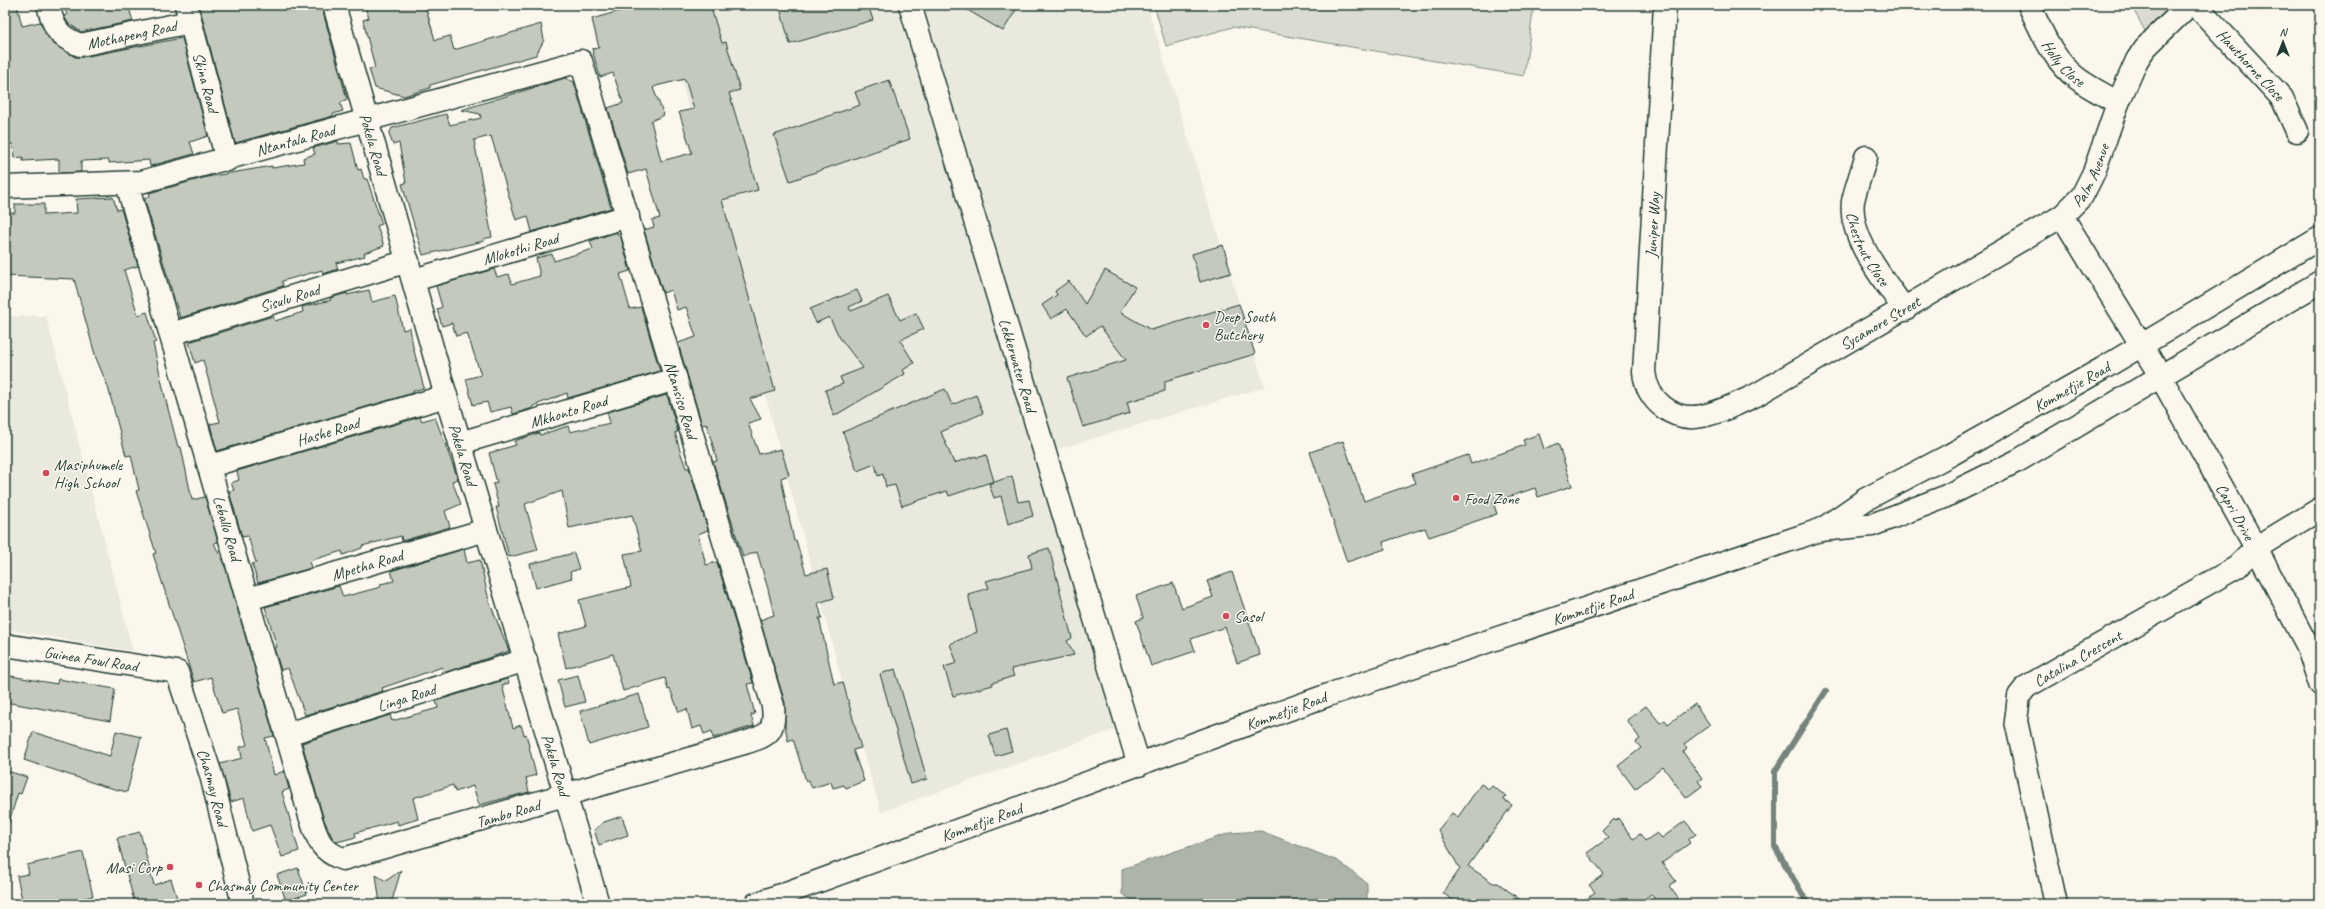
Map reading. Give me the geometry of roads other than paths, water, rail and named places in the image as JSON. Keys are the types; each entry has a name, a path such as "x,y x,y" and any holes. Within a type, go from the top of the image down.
{"street":[{"name":"Mothapeng Road","path":"48,5 53,25 58,33 68,40 80,45 188,13"},
{"name":"Pokela Road","path":"334,5 446,396 567,796 598,904"},
{"name":"Lekkerwater Road","path":"910,5 1139,765"},
{"name":"Juniper Way","path":"1665,5 1644,372 1647,386 1657,403 1677,415 1692,417"},
{"name":"Holly Close","path":"2029,5 2046,40 2062,65 2078,79 2118,103"},
{"name":"Palm Avenue","path":"2141,345 2062,216 2082,196 2091,178 2118,103 2137,60 2145,48 2189,5"},
{"name":"Hawthorne Close","path":"2196,5 2282,98 2297,131"},
{"name":"Skina Road","path":"188,13 228,160"},
{"name":"Ntantala Road","path":"5,187 127,184 160,178 581,61"},
{"name":"Ntansiso Road","path":"581,61 773,706 772,727 765,737"},
{"name":"Chestnut Close","path":"1866,157 1854,201 1854,222 1860,239 1873,263 1905,310"},
{"name":"Leballo Road","path":"127,184 317,836 328,852 344,859"},
{"name":"Mlokothi Road","path":"411,271 628,216"},
{"name":"Sycamore Street","path":"1692,417 1704,416 1756,395 1905,310 2062,216"},
{"name":"Kommetjie Road","path":"1820,530 1866,499 1950,455 2102,369 2320,238"},
{"name":"Sisulu Road","path":"171,334 411,271"},
{"name":"Kommetjie Road","path":"756,904 1328,695 1820,530 1872,525 1982,480 2019,460 2160,375 2320,282"},
{"name":"Capri Drive","path":"2141,345 2160,375 2256,548 2307,645 2320,684"},
{"name":"Mkhonto Road","path":"460,443 676,379"},
{"name":"Hashe Road","path":"210,466 446,396"},
{"name":"Catalina Crescent","path":"2056,904 2016,721 2019,696 2026,687 2237,567 2256,548 2320,509"},
{"name":"Mpetha Road","path":"248,598 486,530"},
{"name":"Guinea Fowl Road","path":"5,645 177,672"},
{"name":"Linga Road","path":"288,734 526,660"},
{"name":"Chasmay Road","path":"177,672 211,775 243,904"},
{"name":"Tambo Road","path":"344,859 567,796 765,737"}],"waterway":[{"path":"1808,904 1775,847 1775,771 1826,691"}],"place":[{"name":"Deep South Butchery","path":"1206,325"},
{"name":"Masiphumele High School","path":"46,473"},
{"name":"Food Zone","path":"1456,498"},
{"name":"Sasol","path":"1226,616"},
{"name":"Masi Corp","path":"170,867"},
{"name":"Chasmay Community Center","path":"199,885"}]}
